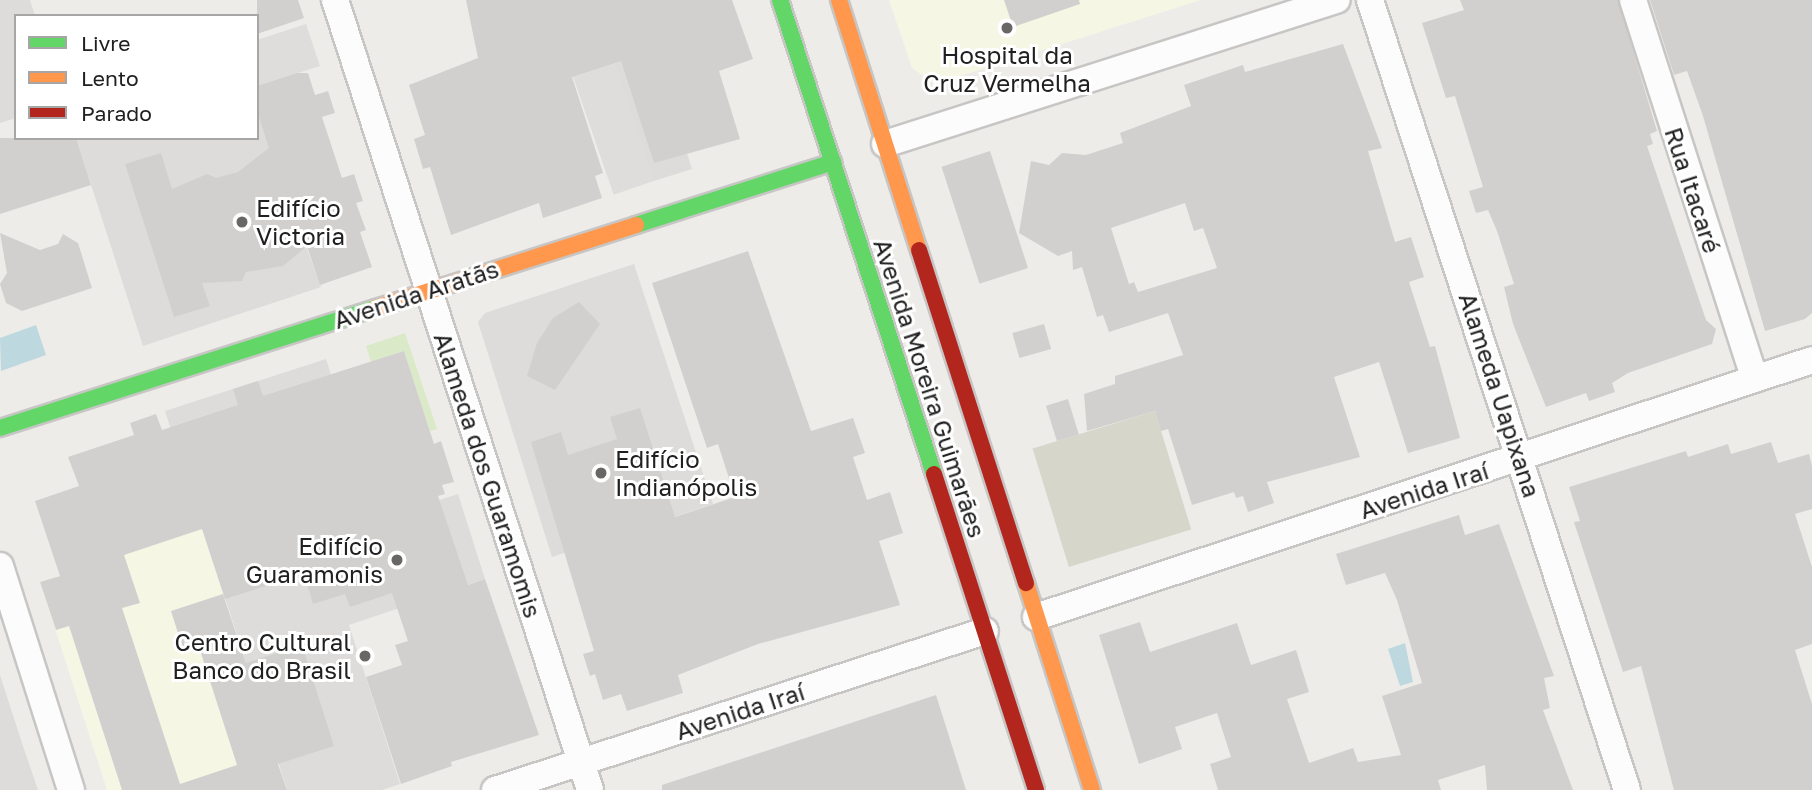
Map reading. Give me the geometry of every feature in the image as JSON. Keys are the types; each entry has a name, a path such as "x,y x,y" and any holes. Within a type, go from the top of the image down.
{"main road":[{"name":"Avenida Moreira Guimarães","path":"780,0 1036,790"},
{"name":"Avenida Moreira Guimarães","path":"839,0 1092,790"},
{"name":"Avenida Aratãs","path":"0,428 833,162"}],"street":[{"name":"Alameda dos Guaramomis","path":"335,0 590,790"},
{"path":"885,144 1337,0"},
{"name":"Alameda Uapixana","path":"1370,0 1628,790"},
{"name":"Rua Itacaré","path":"1633,0 1755,379"},
{"name":"Avenida Iraí","path":"1037,617 1812,360"},
{"path":"0,566 71,790"},
{"name":"Avenida Iraí","path":"495,790 985,631"}],"shaded area":[{"path":"0,0 30,0 34,14 14,14 14,119 0,123"},
{"path":"638,0 692,169 654,181 593,3"},
{"name":"Hospital da Cruz Vermelha","path":"889,0 1201,0 935,84 912,68"},
{"path":"599,20 654,181 614,195 558,34"},
{"path":"306,24 320,66 259,85 259,39"},
{"path":"259,116 321,287 143,346 77,140 259,140"},
{"path":"634,264 713,504 552,557 478,322 485,313"},
{"path":"326,359 377,520 458,494 485,579 349,625 400,784 382,790 287,790 165,411"},
{"path":"1155,411 1191,530 1069,567 1033,448"},
{"path":"202,529 287,790 107,790 40,582"},
{"path":"0,675 22,743 38,790 0,790"}],"green space":[{"path":"405,333 437,429 430,431 404,351 371,362 366,346"}],"water":[{"path":"36,325 46,355 1,371 0,338"},
{"path":"1405,643 1413,682 1400,686 1388,649"}],"building":[{"path":"257,0 298,0 304,18 259,33"},
{"path":"466,0 732,0 753,59 719,71 740,139 654,163 621,61 572,77 603,173 595,176 602,198 543,218 539,203 451,235 430,167 423,169 414,139 425,135 409,85 478,58"},
{"path":"1004,0 1079,0 1080,4 1013,27"},
{"path":"1460,0 1618,0 1657,131 1650,134 1653,144 1647,146 1706,320 1716,329 1712,344 1628,373 1612,383 1615,392 1589,401 1586,393 1546,407 1513,324 1504,287 1514,284 1497,231 1488,210 1476,213 1469,191 1483,187 1455,96 1446,98 1422,23 1464,10"},
{"path":"1650,0 1812,0 1812,313 1805,319 1765,331 1703,116 1687,71 1674,75"},
{"path":"1343,44 1382,148 1368,151 1395,242 1411,237 1424,277 1409,282 1430,347 1435,346 1460,438 1408,453 1379,362 1334,377 1360,457 1267,482 1274,503 1248,512 1243,496 1236,498 1234,492 1192,505 1168,429 1161,431 1155,411 1087,431 1084,394 1115,384 1115,376 1183,355 1168,313 1109,332 1103,315 1097,317 1082,267 1073,270 1072,251 1058,256 1019,233 1031,161 1049,165 1062,153 1086,155 1123,143 1120,133 1191,106 1184,85 1243,65 1245,72","holes":["1185,203 1194,231 1203,228 1217,268 1138,292 1134,282 1129,284 1111,228"]},
{"path":"297,73 308,73 315,95 328,91 335,113 322,117 342,178 354,174 363,201 356,203 366,230 360,232 372,267 320,285 307,246 283,266 246,272 242,281 202,283 210,306 174,317 125,164 161,153 172,189 207,174 216,178 238,172 269,148 259,117 259,85"},
{"path":"0,138 77,140 91,185 0,214"},
{"path":"990,151 1028,268 980,284 941,167"},
{"path":"0,233 40,250 58,244 63,234 78,243 92,288 22,311 6,303 0,284 7,273"},
{"path":"748,251 811,431 853,418 865,453 853,457 867,500 890,492 903,533 879,541 900,605 758,644 678,675 683,693 627,711 621,694 603,700 595,674 590,676 583,654 594,651 531,442 561,432 568,455 617,439 610,417 640,408 675,517 735,497 718,444 707,448 652,283"},
{"path":"579,302 600,324 555,390 527,376 537,343 553,318"},
{"path":"1044,324 1051,349 1019,358 1012,333"},
{"path":"404,351 434,444 441,441 454,482 442,485 445,494 438,496 468,585 485,579 539,735 451,762 452,766 401,784 366,677 402,665 395,645 408,641 392,593 350,607 345,594 313,604 304,574 225,599 202,529 124,555 140,603 122,608 180,784 237,765 199,647 184,652 171,611 223,594 246,663 302,645 334,746 278,764 287,790 122,790 69,626 56,630 40,582 60,576 35,501 79,486 68,457 134,435 130,423 156,414 162,430 238,405 233,389 258,381 263,396"},
{"path":"1068,399 1079,434 1057,441 1046,406"},
{"path":"1771,442 1778,463 1809,454 1812,466 1812,509 1795,514 1812,567 1812,644 1795,650 1812,704 1812,790 1674,790 1641,666 1623,672 1574,522 1580,521 1569,487 1686,451 1688,457 1728,444 1731,454"},
{"path":"1459,515 1465,535 1499,524 1554,676 1544,678 1550,708 1543,710 1573,790 1487,790 1485,765 1438,780 1441,790 1218,790 1210,764 1231,757 1217,713 1175,727 1182,749 1139,764 1099,635 1140,622 1150,652 1237,623 1251,665 1296,650 1309,692 1287,699 1309,763 1353,748 1358,762 1401,755 1382,696 1422,683 1397,600 1385,573 1346,585 1336,554"},
{"path":"936,695 966,790 662,790 662,785"}],"traffic: fast":[{"path":"780,0 934,474"},
{"path":"636,225 833,162"},
{"path":"0,428 376,308"}],"traffic: slow":[{"path":"839,0 919,250"},
{"path":"376,308 636,225"},
{"path":"1026,583 1092,790"}],"traffic: jam":[{"path":"919,250 1026,583"},
{"path":"934,474 1036,790"}],"place":[{"name":"Hospital da Cruz Vermelha","path":"1007,28"},
{"name":"Edifício Victoria","path":"242,222"},
{"name":"Edifício Indianópolis","path":"601,473"},
{"name":"Edifício Guaramonis","path":"397,560"},
{"name":"Centro Cultural Banco do Brasil","path":"365,656"}]}
